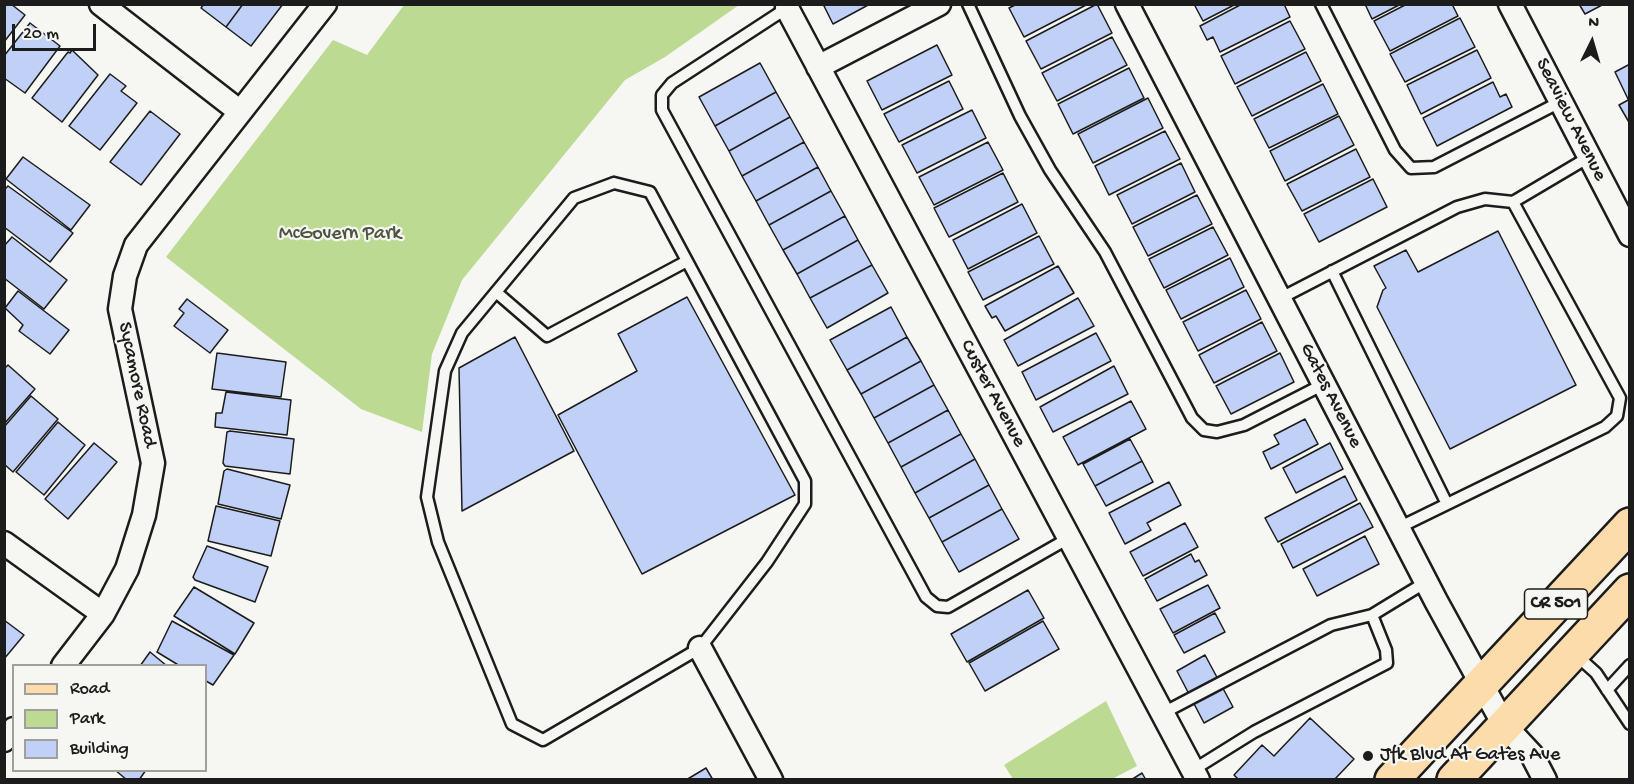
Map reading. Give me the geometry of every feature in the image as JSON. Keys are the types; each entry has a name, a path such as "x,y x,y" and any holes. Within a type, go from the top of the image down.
{"main road":[{"name":"CR 501","path":"1392,780 1629,525"},
{"name":"CR 501","path":"1454,780 1629,591"}],"street":[{"path":"101,4 239,111"},
{"name":"Sycamore Road","path":"65,664 103,614 126,569 144,515 153,463 120,309 125,276 136,245 325,4"},
{"path":"818,67 939,4"},
{"name":"Gates Avenue","path":"1127,4 1426,582 1504,725 1532,755 1545,780"},
{"name":"Seaview Avenue","path":"1510,4 1629,235"},
{"name":"Custer Avenue","path":"787,8 1195,775"},
{"path":"4,543 103,614"},
{"path":"700,648 771,780"}],"lane":[{"path":"968,4 1025,125 1050,170 1105,252 1192,418 1204,430 1217,432 1245,425 1324,384"},
{"path":"1321,4 1395,150 1411,168 1434,167 1560,102"},
{"path":"787,8 672,82 662,95 662,110 926,597 937,606 948,607 1069,538"},
{"path":"1279,299 1457,207 1485,200 1513,202 1589,157"},
{"path":"614,183 650,192 687,261 805,482 805,504 767,562 700,648 543,740 512,724 438,542 427,497 445,371 462,333 574,198 614,183"},
{"path":"1398,528 1605,427 1617,416 1620,398 1513,202"},
{"path":"496,292 547,336 687,261"},
{"path":"1332,271 1447,504"},
{"path":"1163,713 1331,625 1372,615 1426,582"},
{"path":"1195,775 1254,732 1387,663 1386,650 1372,615"},
{"path":"1572,652 1596,673 1628,716"},
{"path":"1607,690 1629,665"}],"green space":[{"name":"McGovern Park","path":"404,5 739,5 665,57 625,80 462,280 432,354 422,432 361,409 166,257 333,40 367,55"},
{"path":"1106,701 1137,766 1112,779 1013,779 1004,765"}],"building":[{"path":"4,4 11,4 25,15 4,42"},
{"path":"204,4 243,4 226,27 201,8"},
{"path":"243,4 283,4 251,46 226,27"},
{"path":"823,4 870,4 833,24"},
{"path":"1017,4 1088,4 1024,37 1009,8"},
{"path":"1097,4 1112,33 1041,69 1026,41"},
{"path":"1194,4 1236,4 1203,21"},
{"path":"1242,4 1284,4 1290,17 1220,52 1213,37 1207,40 1200,26"},
{"path":"1365,4 1401,4 1372,19"},
{"path":"1407,4 1452,4 1458,16 1390,51 1374,21"},
{"path":"1579,4 1604,4 1585,14"},
{"path":"1460,18 1475,47 1405,82 1390,54"},
{"path":"1290,21 1305,49 1235,84 1221,56"},
{"path":"30,23 60,46 25,93 4,78 4,56"},
{"path":"1112,37 1127,65 1057,101 1042,73"},
{"path":"937,45 952,75 882,110 867,81"},
{"path":"72,50 98,75 62,122 32,98"},
{"path":"1477,50 1491,78 1421,114 1407,85"},
{"path":"1306,52 1321,81 1252,116 1237,87"},
{"path":"760,63 776,92 715,126 699,97"},
{"path":"1630,64 1630,98 1628,99 1615,72"},
{"path":"1129,68 1144,98 1073,134 1058,104"},
{"path":"110,74 126,86 121,91 137,103 100,150 69,126"},
{"path":"949,81 963,109 899,142 884,114"},
{"path":"1493,82 1500,97 1506,94 1512,107 1437,146 1423,118"},
{"path":"1323,84 1338,114 1269,148 1254,119"},
{"path":"776,92 790,117 729,151 715,126"},
{"path":"1148,98 1163,128 1093,163 1078,134"},
{"path":"1630,99 1630,124 1619,105"},
{"path":"972,110 986,138 917,173 902,145"},
{"path":"150,111 180,134 141,185 110,162"},
{"path":"1339,116 1354,145 1285,181 1270,151"},
{"path":"790,117 804,142 742,176 729,151"},
{"path":"1165,131 1180,159 1109,195 1095,166"},
{"path":"804,142 818,167 756,201 742,176"},
{"path":"988,142 1003,170 934,205 919,177"},
{"path":"1356,149 1370,177 1302,211 1287,184"},
{"path":"23,157 90,205 71,230 6,179"},
{"path":"1181,163 1195,192 1132,224 1117,195"},
{"path":"818,167 831,191 769,225 756,201"},
{"path":"1003,173 1018,202 949,237 934,208"},
{"path":"1373,179 1387,207 1319,242 1304,214"},
{"path":"8,186 73,233 50,262 4,227 4,190"},
{"path":"831,191 845,216 783,250 769,225"},
{"path":"1197,195 1212,224 1148,256 1133,227"},
{"path":"1022,204 1037,233 968,269 953,240"},
{"path":"845,216 858,240 797,274 783,250"},
{"path":"1213,227 1228,255 1164,288 1149,259"},
{"path":"1498,231 1576,385 1450,449 1377,307 1383,290 1386,288 1374,266 1406,250 1418,272"},
{"path":"1039,236 1054,264 983,300 968,272"},
{"path":"12,237 67,280 44,309 4,278 4,246"},
{"path":"858,240 872,265 810,298 797,274"},
{"path":"1230,258 1244,287 1181,319 1166,290"},
{"path":"872,265 888,293 827,328 810,298"},
{"path":"1058,266 1074,293 1005,331 996,316 992,318 985,306"},
{"path":"1246,290 1261,319 1198,351 1183,322"},
{"path":"18,291 69,330 50,354 19,331 23,325 5,308"},
{"path":"687,297 795,495 642,574 558,415 637,371 618,334"},
{"path":"1078,298 1094,326 1018,366 1004,340"},
{"path":"187,299 228,330 210,353 174,326 184,313 179,309"},
{"path":"891,307 907,337 847,370 830,340"},
{"path":"1262,322 1277,351 1214,383 1199,355"},
{"path":"1096,333 1111,361 1036,400 1022,372"},
{"path":"515,337 574,451 462,511 459,368"},
{"path":"907,337 921,361 861,394 847,370"},
{"path":"217,353 286,362 281,397 212,389"},
{"path":"1280,353 1294,382 1231,414 1216,386"},
{"path":"921,361 934,385 874,418 861,394"},
{"path":"8,365 35,389 4,424 4,369"},
{"path":"1114,366 1128,394 1053,432 1040,407"},
{"path":"934,385 948,410 888,443 874,418"},
{"path":"226,392 291,400 287,435 215,427 216,413 222,413"},
{"path":"31,396 58,419 13,472 4,464 4,427"},
{"path":"1131,401 1146,429 1078,465 1063,437"},
{"path":"948,410 961,434 901,467 888,443"},
{"path":"1305,419 1318,444 1271,469 1263,452 1279,444 1274,435"},
{"path":"58,422 85,445 44,495 16,472"},
{"path":"227,432 294,439 290,474 225,466 223,463"},
{"path":"961,434 975,459 915,493 901,467"},
{"path":"1130,439 1142,461 1095,486 1083,464"},
{"path":"94,443 117,462 68,519 45,499"},
{"path":"1330,443 1343,469 1296,493 1283,468"},
{"path":"975,459 989,485 929,518 915,493"},
{"path":"1142,461 1153,482 1106,506 1095,486"},
{"path":"227,469 290,485 281,519 218,504 224,471"},
{"path":"1345,476 1357,500 1278,542 1265,518"},
{"path":"1169,482 1181,505 1147,523 1151,530 1125,544 1109,513"},
{"path":"989,485 1002,509 942,542 929,518"},
{"path":"1360,503 1373,527 1293,568 1281,544"},
{"path":"216,506 280,521 271,556 208,541"},
{"path":"1002,509 1019,539 959,572 942,542"},
{"path":"1185,523 1198,547 1143,576 1130,552"},
{"path":"1365,536 1379,564 1317,596 1303,569"},
{"path":"207,546 268,567 255,602 195,580 193,577"},
{"path":"1191,554 1195,562 1199,560 1207,575 1157,601 1145,579"},
{"path":"1208,585 1220,608 1173,633 1160,609"},
{"path":"194,587 254,623 235,654 174,616"},
{"path":"1028,590 1044,618 967,662 951,634"},
{"path":"1215,613 1225,632 1184,653 1174,635"},
{"path":"4,620 24,635 4,659"},
{"path":"172,621 234,655 213,685 207,682 207,664 177,664 157,652"},
{"path":"1043,621 1059,649 985,691 969,663"},
{"path":"150,652 165,664 141,664"},
{"path":"1205,655 1233,707 1204,723 1177,671"},
{"path":"1310,718 1354,759 1334,780 1239,780 1234,775 1262,745 1274,756"},
{"path":"706,768 713,780 686,780"},
{"path":"117,772 145,772 139,780 127,780"},
{"path":"1142,773 1146,780 1131,780"}],"place":[{"name":"Jfk Blvd At Gates Ave","path":"1368,756"}]}
